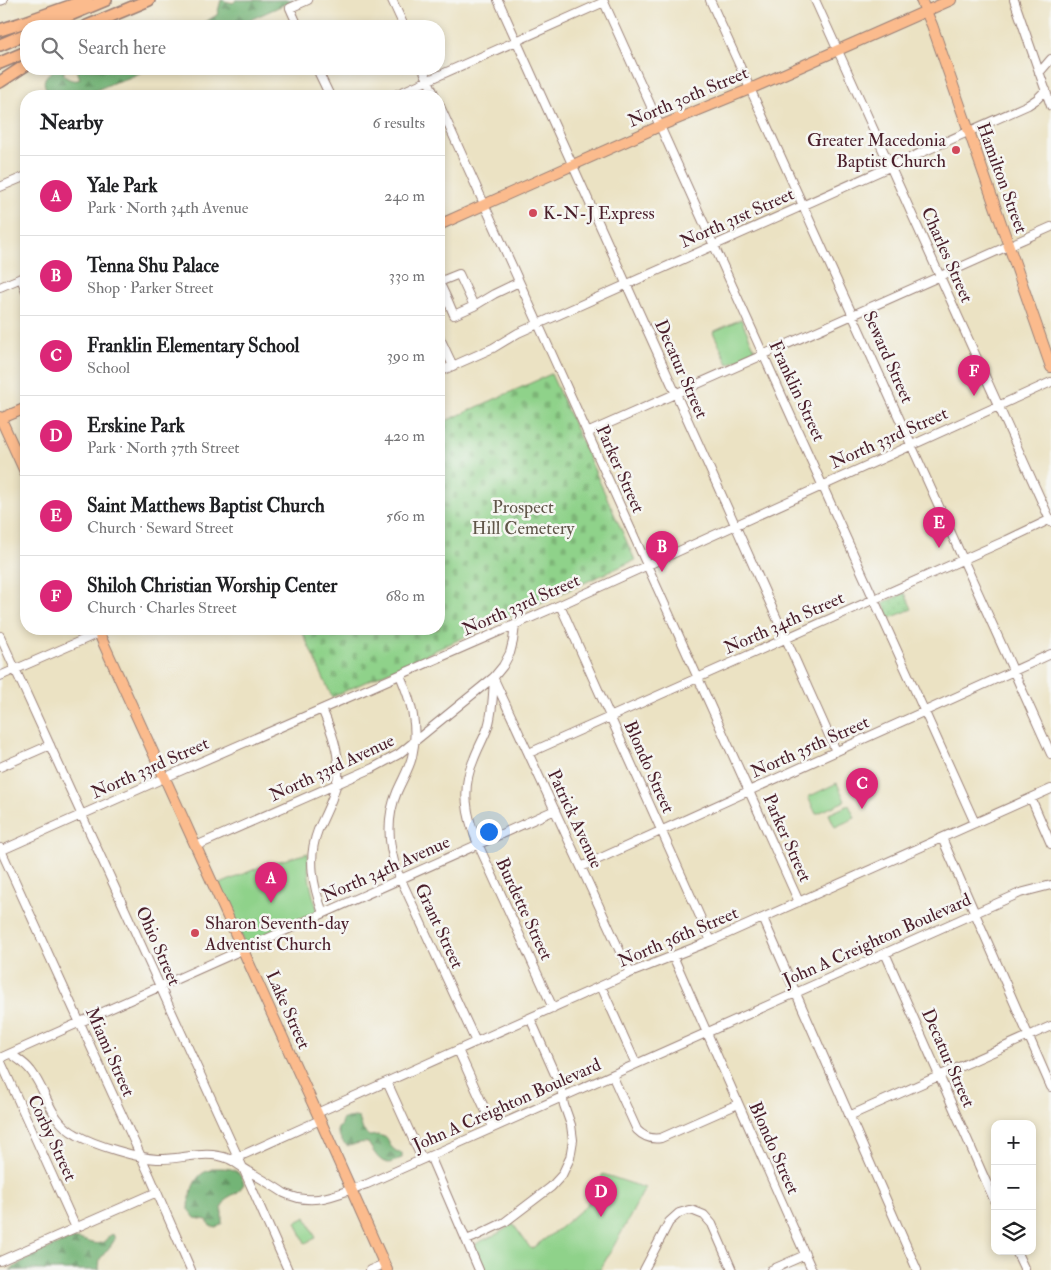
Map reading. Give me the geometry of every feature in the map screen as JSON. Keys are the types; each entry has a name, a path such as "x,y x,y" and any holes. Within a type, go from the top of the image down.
{"highway":[{"path":"31,20 87,0"},
{"path":"58,20 106,0"},
{"path":"101,20 149,0"},
{"path":"114,20 156,0"},
{"path":"0,30 20,24"},
{"path":"0,45 20,37"},
{"path":"0,63 20,55"},
{"path":"0,82 20,69"}],"main road":[{"name":"Hamilton Street","path":"921,0 1051,367"},
{"name":"North 30th Street","path":"445,222 950,0"},
{"path":"20,411 0,419 20,461"},
{"name":"Lake Street","path":"100,635 319,1116 385,1267"}],"street":[{"path":"295,20 290,8 308,0"},
{"path":"392,0 401,20"},
{"name":"Decatur Street","path":"498,0 836,751"},
{"name":"Seward Street","path":"710,0 1051,754"},
{"name":"Charles Street","path":"815,0 1051,520"},
{"path":"1014,0 1051,106"},
{"path":"445,73 604,1"},
{"name":"Franklin Street","path":"604,1 975,823"},
{"path":"1040,73 1051,59"},
{"path":"321,75 327,90"},
{"path":"426,75 432,90"},
{"path":"407,90 442,75"},
{"name":"North 31st Street","path":"445,369 493,348 514,334 1032,103 1046,90"},
{"name":"Parker Street","path":"445,117 799,902"},
{"path":"0,187 20,179"},
{"path":"588,433 1051,227"},
{"path":"445,280 459,274 474,306"},
{"path":"0,288 20,278"},
{"path":"445,294 454,315 519,282"},
{"path":"445,350 452,366"},
{"name":"North 33rd Street","path":"0,850 560,605 1051,382"},
{"name":"North 34th Street","path":"529,753 1051,520"},
{"name":"Blondo Street","path":"560,605 711,941"},
{"name":"North 33rd Avenue","path":"196,846 386,762 399,754 494,677 510,653 515,625"},
{"path":"0,676 89,635"},
{"name":"Ohio Street","path":"0,636 160,987 233,1158 243,1168 288,1270"},
{"name":"North 35th Street","path":"581,867 1051,654"},
{"name":"Grant Street","path":"400,674 413,710 415,732 410,762 394,800 389,820 391,850 395,865 476,1042"},
{"name":"Patrick Avenue","path":"494,677 630,973"},
{"name":"Burdette Street","path":"494,677 492,708 489,721 471,766 466,788 468,816 471,829 553,1008"},
{"path":"322,708 331,728 337,753 338,775 333,799 318,831 312,856 313,880 324,913"},
{"path":"0,767 50,745"},
{"name":"North 36th Street","path":"233,1158 245,1154 387,1082 630,973 711,941 1051,789"},
{"path":"1031,798 1051,844"},
{"name":"North 34th Avenue","path":"11,1054 555,810"},
{"path":"942,838 1051,1088"},
{"name":"Miami Street","path":"0,850 80,1022 191,1270"},
{"name":"John A Creighton Boulevard","path":"243,1168 284,1193 300,1199 322,1199 367,1184 975,913 1039,887 1051,885"},
{"path":"763,918 917,1270"},
{"name":"Decatur Street","path":"885,953 991,1193"},
{"name":"Blondo Street","path":"673,956 812,1270"},
{"path":"601,986 636,1064"},
{"path":"466,1240 505,1222 551,1187 562,1175 570,1158 573,1140 561,1088 530,1018"},
{"path":"850,1116 1051,1026"},
{"path":"458,1050 493,1127"},
{"path":"0,1059 11,1054 23,1062 38,1081 52,1112 64,1126 79,1137 140,1156 156,1159 207,1155 233,1158"},
{"name":"Corby Street","path":"0,1059 76,1228"},
{"path":"612,1074 637,1130 650,1138 661,1138 738,1104"},
{"path":"387,1082 422,1159"},
{"path":"430,1156 479,1270"},
{"path":"0,1261 157,1192"},
{"path":"644,1270 673,1217 683,1212 694,1211 704,1215 712,1224 732,1270"},
{"path":"771,1270 805,1255"},
{"path":"1018,1255 1024,1270"},
{"path":"370,1270 385,1267"}],"green space":[{"path":"221,0 233,3 236,0 294,0 250,20 208,20 217,15"},
{"path":"48,75 64,75 76,80 80,79 79,75 135,75 97,90 48,90 44,84"},
{"path":"741,319 756,352 728,364 713,332"},
{"name":"Prospect Hill Cemetery","path":"551,374 635,560 332,697 304,635 445,635 445,421"},
{"path":"905,593 912,609 890,618 883,603"},
{"path":"837,783 845,801 816,814 808,797"},
{"path":"849,805 855,818 835,827 829,814"},
{"path":"308,853 310,882 318,911 245,944 218,885 262,866"},
{"path":"359,1118 363,1130 369,1136 379,1135 387,1138 392,1148 402,1153 402,1158 386,1163 377,1156 368,1143 350,1146 344,1143 337,1131 338,1128 342,1120"},
{"path":"214,1168 237,1171 244,1184 238,1192 227,1198 222,1207 222,1224 216,1228 210,1226 207,1220 195,1218 189,1210 196,1180 203,1173"},
{"path":"603,1174 645,1188 600,1270 485,1270 475,1245 513,1224 531,1249 587,1205"},
{"path":"306,1217 316,1238 305,1243 296,1222"},
{"path":"113,1234 115,1239 100,1259 100,1270 10,1270 32,1256 64,1242 78,1239 92,1243 101,1243"}],"place":[{"name":"Greater Macedonia Baptist Church","path":"956,150"},
{"name":"K-N-J Express","path":"533,213"},
{"name":"Shiloh Christian Worship Center","path":"974,396"},
{"name":"Saint Matthews Baptist Church","path":"939,548"},
{"name":"Tenna Shu Palace","path":"662,572"},
{"name":"Franklin Elementary School","path":"862,809"},
{"name":"Yale Park","path":"271,903"},
{"name":"Sharon Seventh-day Adventist Church","path":"195,933"},
{"name":"Erskine Park","path":"601,1217"}]}
